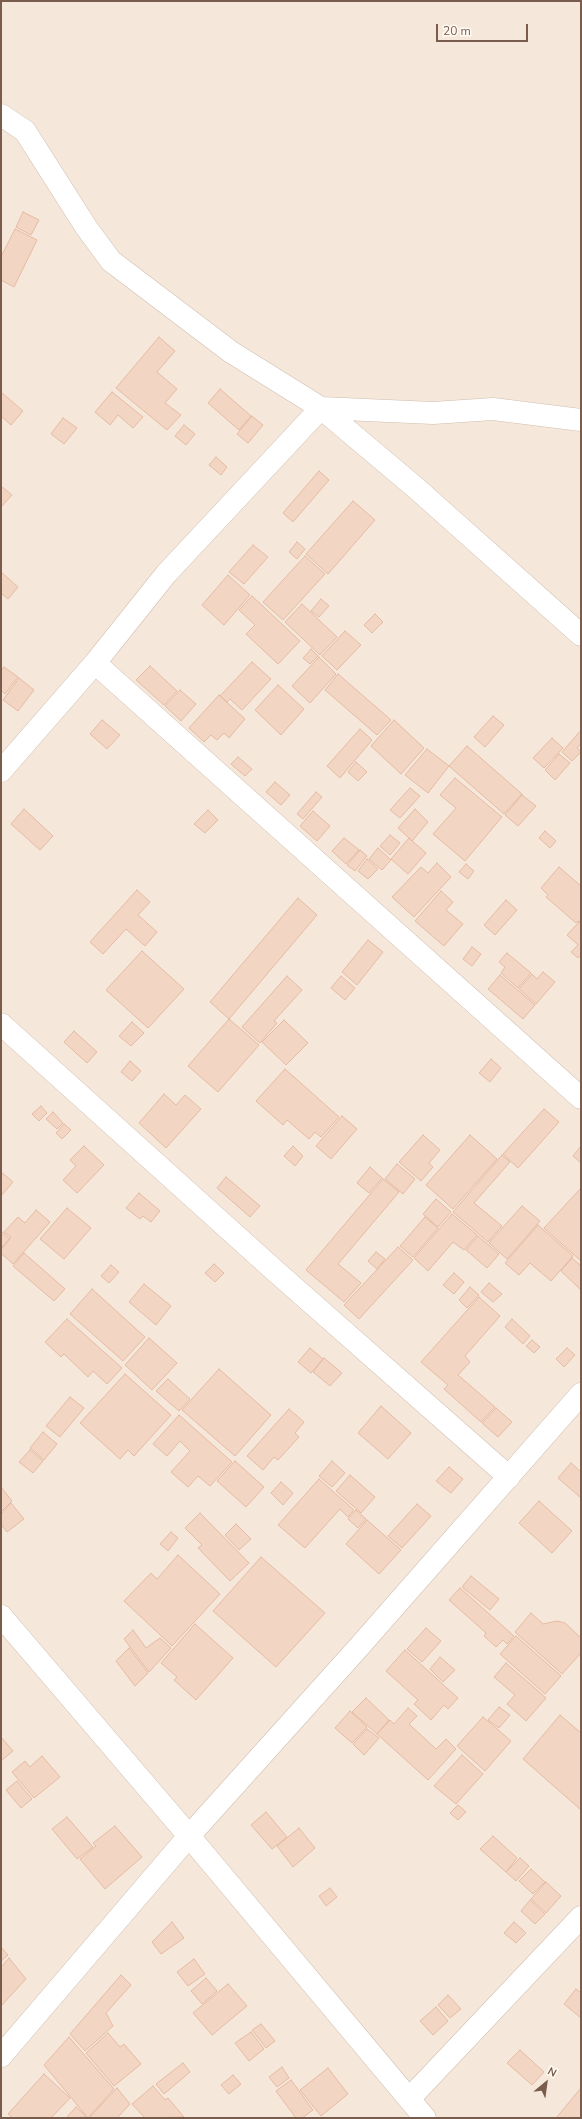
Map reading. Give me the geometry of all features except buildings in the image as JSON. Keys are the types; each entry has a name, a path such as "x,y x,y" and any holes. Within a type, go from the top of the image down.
{"street":[{"path":"1,115 25,131 86,227 112,261 231,352 321,408 416,488 581,635"},
{"path":"1,771 95,664 166,574 321,408 433,413 493,409 581,420"},
{"path":"95,664 581,1098"},
{"path":"1,1024 509,1477"},
{"path":"1,2056 189,1836 358,1648 581,1394"},
{"path":"1,1616 189,1836 425,2118"},
{"path":"409,2099 581,1917"}],"shaded area":[{"path":"1,1 581,1 581,2118 1,2118"}]}
